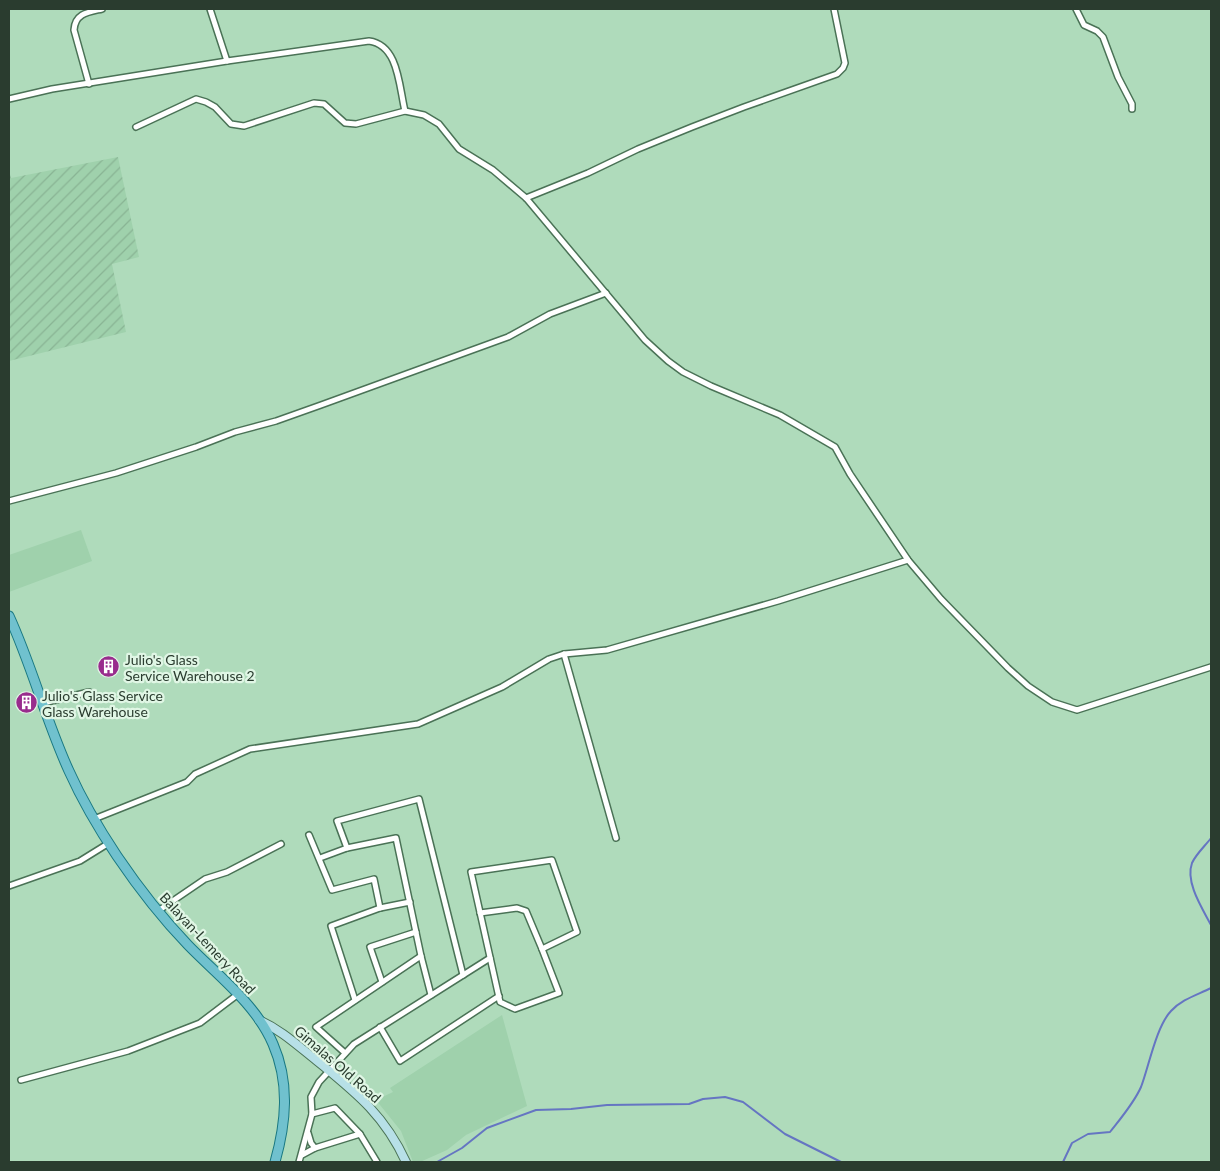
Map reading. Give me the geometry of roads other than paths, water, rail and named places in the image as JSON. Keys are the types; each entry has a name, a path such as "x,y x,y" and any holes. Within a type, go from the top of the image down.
{"main road":[{"name":"Balayan-Lemery Road","path":"9,616 29,663 69,771 94,819 118,857 158,911 237,995 258,1020 273,1044 284,1086 284,1123 275,1162"}],"street":[{"path":"89,84 74,24 75,20 83,14 102,9"},
{"path":"210,9 227,61"},
{"path":"526,198 692,127 837,74 845,63 834,9"},
{"path":"1076,9 1084,25 1097,30 1103,37 1118,77 1132,104 1132,109"},
{"path":"9,99 46,90 227,61 369,41 376,42 384,47 397,67 405,110"},
{"path":"136,127 196,99 215,107 231,124 244,126 314,103 324,104 345,123 356,124 405,110 424,115 439,124 459,149 493,170 526,198 645,340 668,361 683,372 780,416 835,447 850,474 908,560 941,599 1028,686 1052,702 1077,710 1211,667"},
{"path":"9,501 116,473 235,432 303,412 508,337 550,314 606,293"},
{"path":"94,819 187,782 196,774 250,749 418,724 502,687 549,660 564,654 607,650 778,601 908,560"},
{"path":"564,654 616,838"},
{"path":"43,702 89,692"},
{"path":"347,848 337,821 419,799 463,975"},
{"path":"309,835 332,890 374,879 380,908"},
{"path":"320,858 347,848 396,838 431,995"},
{"path":"9,886 80,861 109,843"},
{"path":"158,911 205,879 226,872 281,844"},
{"path":"480,913 517,908 526,911 559,993 515,1009 500,1002 499,996 490,958 480,913 471,872 552,860 577,932 542,949"},
{"path":"356,1000 331,926 380,908 410,902"},
{"path":"382,982 370,947 416,932"},
{"path":"345,1053 316,1027 421,956"},
{"path":"299,1162 312,1114 311,1097 320,1082 345,1053 354,1044 490,958"},
{"path":"21,1080 128,1051 200,1024 237,995"},
{"path":"380,1027 400,1061 499,996"},
{"name":"Gimalas Old Road","path":"258,1020 278,1029 370,1106 393,1136 406,1162"},
{"path":"312,1114 335,1108 360,1134 377,1162"},
{"path":"308,1130 309,1139 315,1148"},
{"path":"302,1155 315,1148 360,1134"}],"waterway":[{"path":"1211,838 1198,853 1190,870 1199,903 1211,925"},
{"path":"1063,1162 1072,1143 1088,1134 1110,1132 1127,1110 1141,1087 1157,1037 1166,1018 1180,1003 1211,988"},
{"path":"437,1162 462,1148 487,1128 536,1110 607,1105 689,1104 703,1099 725,1097 743,1102 785,1134 841,1162"}],"place":[{"name":"Julio's Glass Service Warehouse 2","path":"109,667"},
{"name":"Julio's Glass Service Glass Warehouse","path":"26,703"}]}
